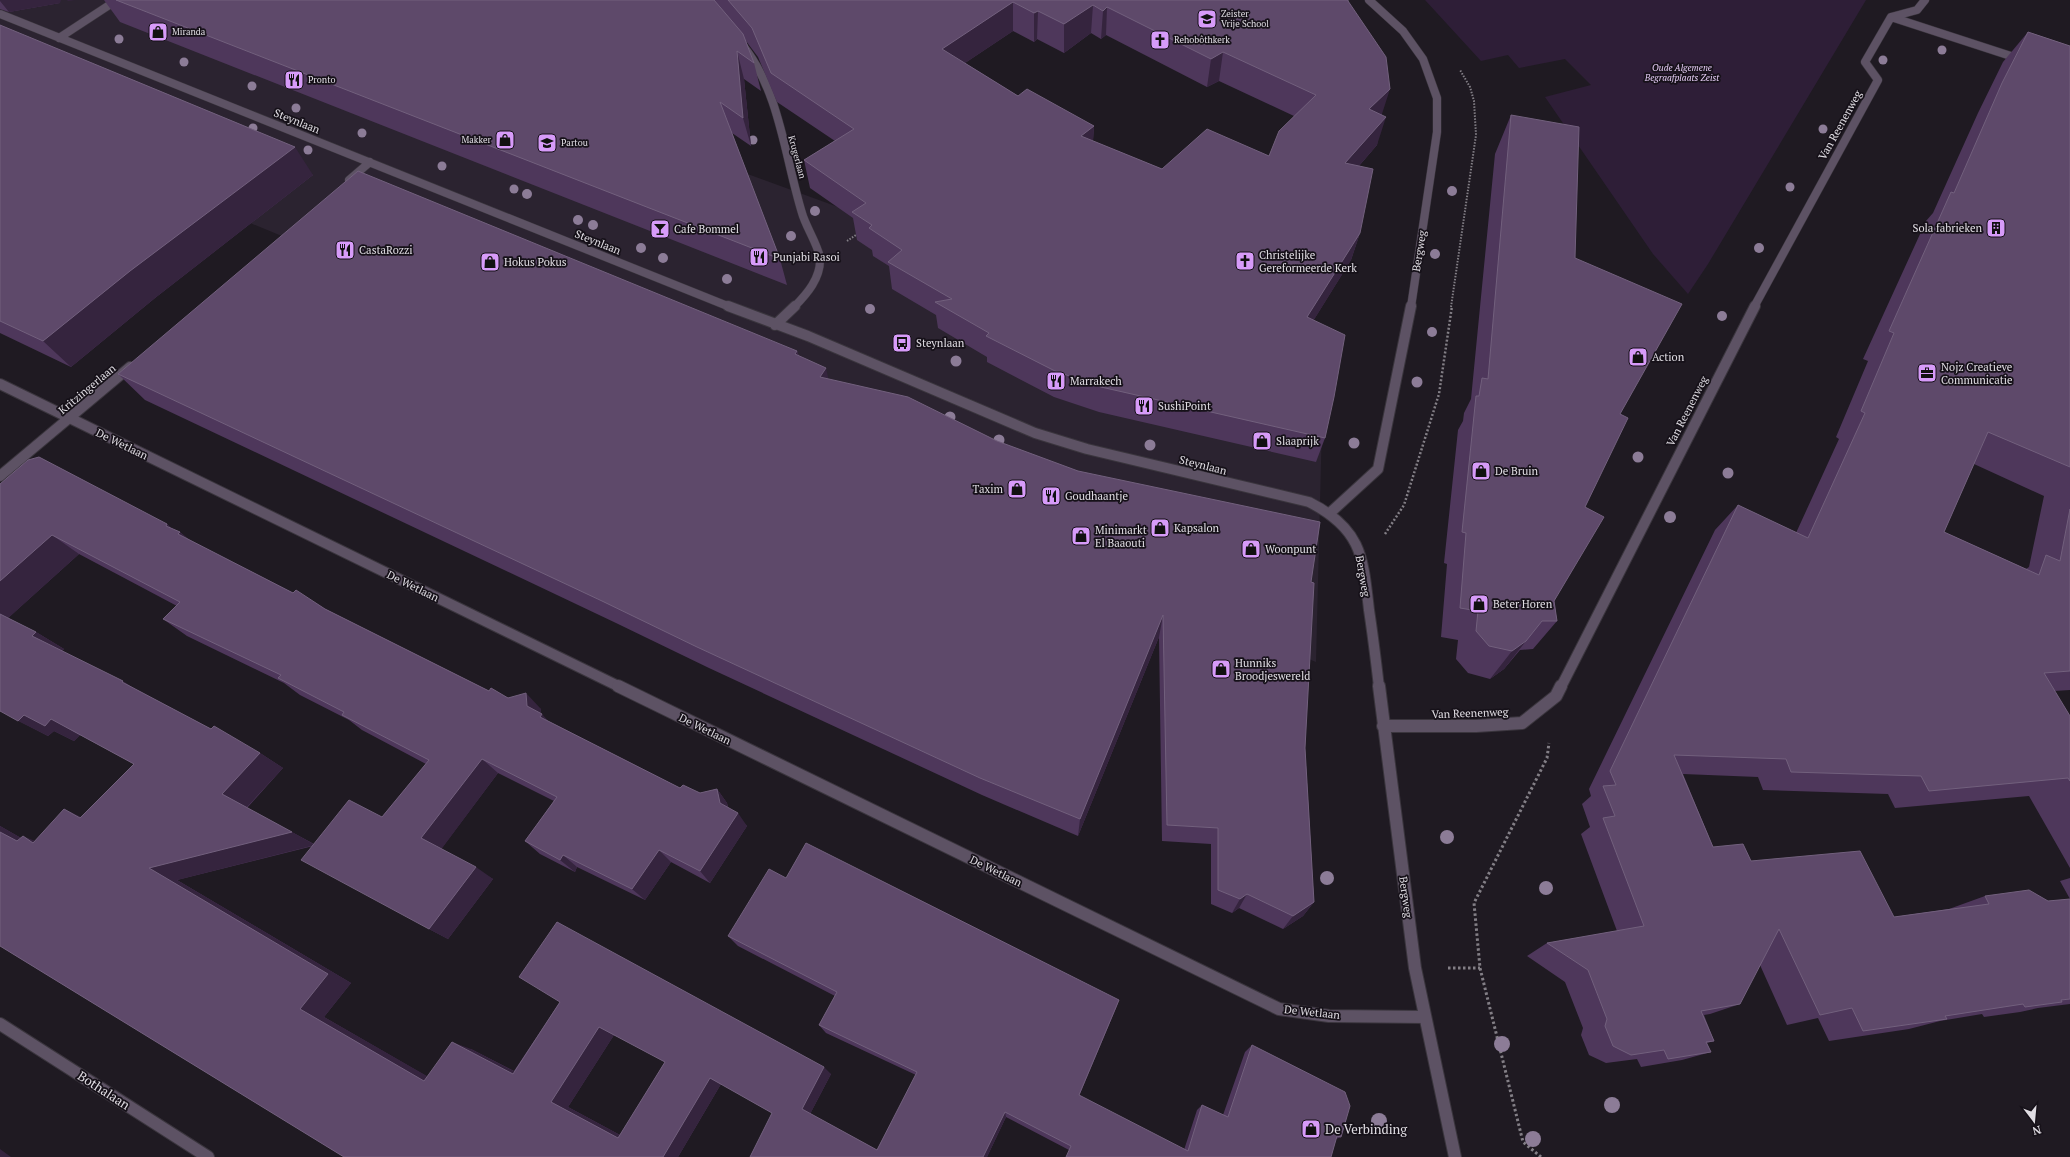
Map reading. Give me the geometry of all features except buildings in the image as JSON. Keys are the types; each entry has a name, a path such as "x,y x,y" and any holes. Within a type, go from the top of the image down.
{"street":[{"path":"59,38 117,0"},
{"name":"Bergweg","path":"1368,0 1403,31 1423,59 1438,98 1437,132 1409,319 1378,469 1331,512 1352,535 1363,560 1383,726 1424,1017 1455,1157"},
{"path":"1890,17 1917,10 1925,0"},
{"name":"Steynlaan","path":"0,14 775,325 808,336 1035,433 1086,449 1310,502 1331,512"},
{"path":"1890,17 2025,60"},
{"name":"Van Reenenweg","path":"1383,726 1476,726 1522,723 1556,696 1736,340 1878,80 1865,62 1890,17"},
{"name":"Krugerlaan","path":"739,41 754,60 774,108 802,214 820,257"},
{"path":"340,187 370,162"},
{"path":"775,325 805,296 817,277 820,257"},
{"name":"Kritzingerlaan","path":"0,476 70,419 136,362"},
{"name":"De Wetlaan","path":"0,384 1279,1009 1329,1016 1424,1017"},
{"name":"Bothalaan","path":"0,1024 208,1157"}],"path":[{"path":"820,257 865,228"},
{"path":"1542,1157 1523,1142 1480,968 1474,903 1547,758 1556,696"}],"shaded area":[{"path":"0,0 271,0 1323,384 1316,662 0,120"}],"green space":[{"name":"Oude Algemene Begraafplaats Zeist","path":"1425,0 1866,0 1708,264 1688,294 1653,254 1545,97 1591,85 1565,59 1519,68 1508,55 1481,61"}],"place":[{"name":"Zeister Vrije School","path":"1207,19"},
{"name":"Miranda","path":"158,32"},
{"name":"Rehobôthkerk","path":"1160,40"},
{"name":"Pronto","path":"294,80"},
{"name":"Makker","path":"505,140"},
{"name":"Partou","path":"547,143"},
{"name":"Sola fabrieken","path":"1996,228"},
{"name":"Cafe Bommel","path":"660,229"},
{"name":"CastaRozzi","path":"345,250"},
{"name":"Punjabi Rasoi","path":"759,257"},
{"name":"Christelijke Gereformeerde Kerk","path":"1245,261"},
{"name":"Hokus Pokus","path":"490,262"},
{"name":"Steynlaan","path":"902,343"},
{"name":"Action","path":"1638,357"},
{"name":"Nojz Creatieve Communicatie","path":"1927,373"},
{"name":"Marrakech","path":"1056,381"},
{"name":"SushiPoint","path":"1144,406"},
{"name":"Slaaprijk","path":"1262,441"},
{"name":"De Bruin","path":"1481,471"},
{"name":"Taxim","path":"1017,489"},
{"name":"Goudhaantje","path":"1051,496"},
{"name":"Kapsalon","path":"1160,528"},
{"name":"Minimarkt El Baaouti","path":"1081,536"},
{"name":"Woonpunt","path":"1251,549"},
{"name":"Beter Horen","path":"1479,604"},
{"name":"Hunniks Broodjeswereld","path":"1221,669"},
{"name":"De Verbinding","path":"1311,1129"}]}
